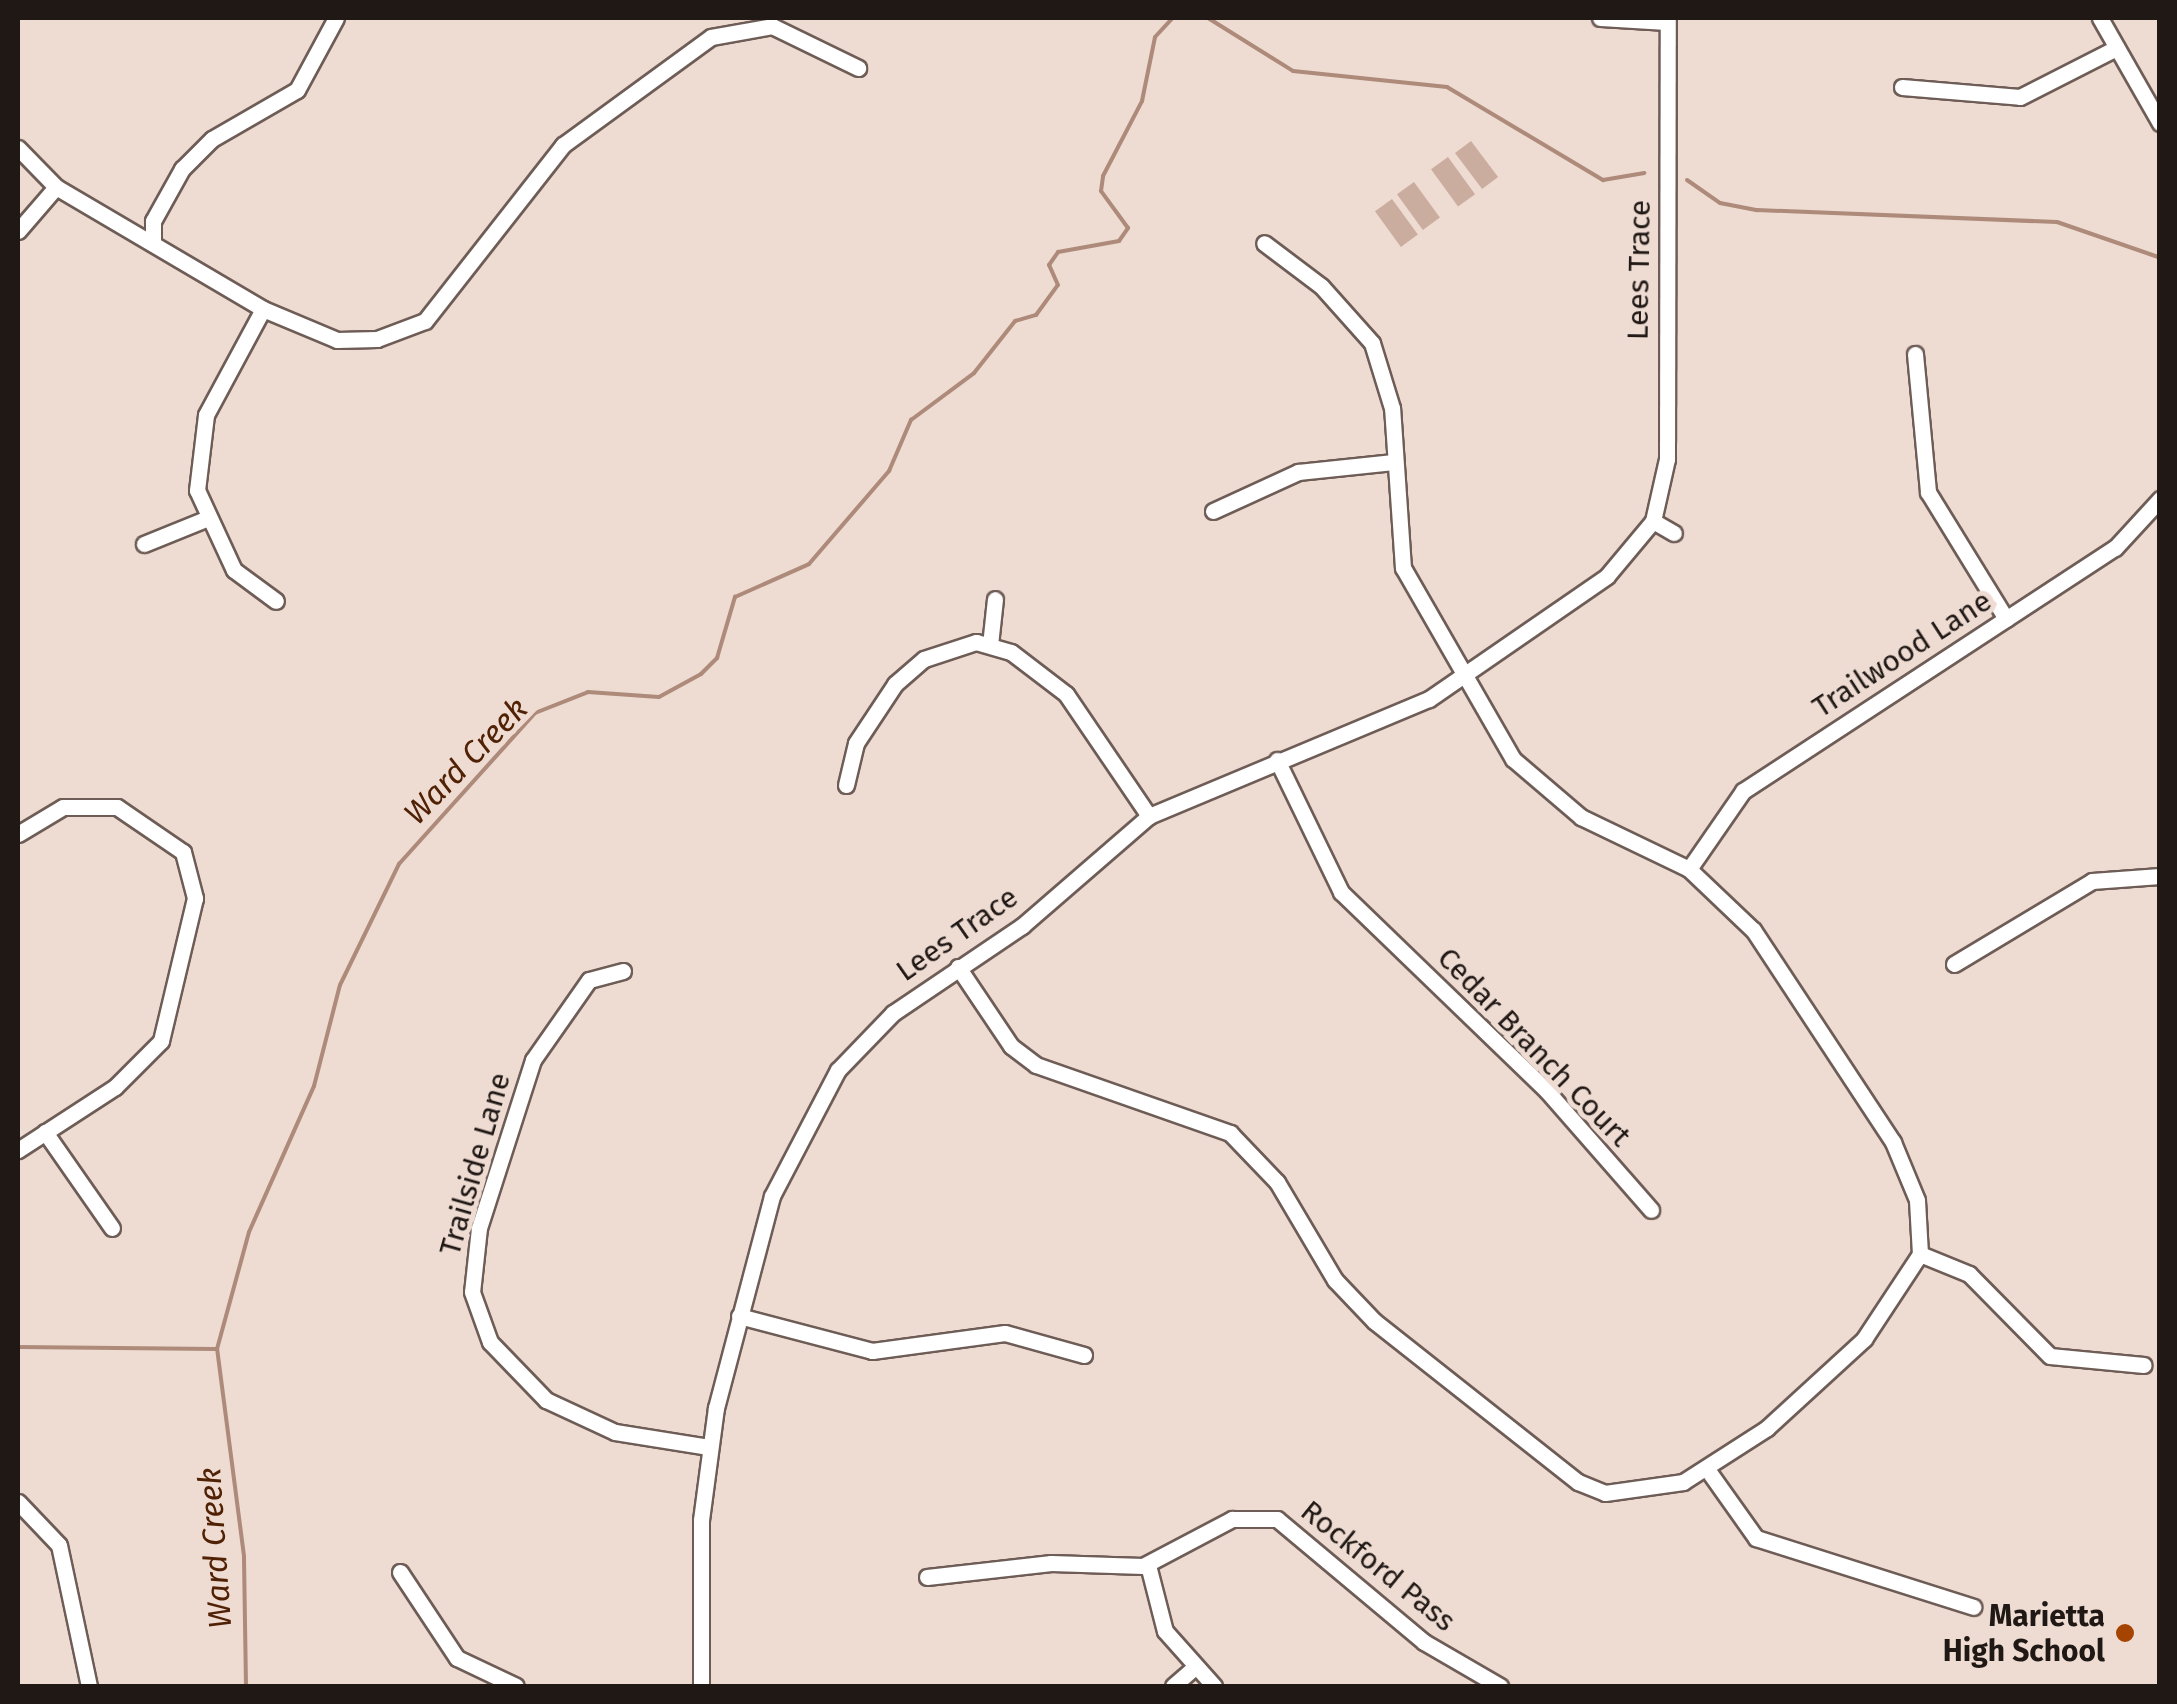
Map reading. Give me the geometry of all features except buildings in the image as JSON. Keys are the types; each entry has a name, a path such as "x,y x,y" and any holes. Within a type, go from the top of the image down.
{"street":[{"path":"154,241 153,221 182,169 212,139 298,90 336,18"},
{"path":"1600,18 1667,20"},
{"path":"2100,18 2160,123"},
{"name":"Lees Trace","path":"701,1686 709,1447 739,1316 778,1182 822,1092 893,1013 1022,926 1149,816 1277,760 1386,720 1471,672 1607,576 1652,521 1666,459 1667,20"},
{"path":"18,148 56,187 154,241 263,309 337,340 391,336 425,321 553,155 711,38 772,26 858,68"},
{"path":"1902,87 2020,97 2116,48"},
{"path":"18,231 56,187"},
{"path":"958,967 1010,1046 1036,1065 1230,1134 1276,1182 1335,1280 1374,1321 1578,1482 1638,1494 1706,1469 1822,1382 1864,1339 1920,1254 1917,1200 1893,1142 1765,945 1689,869 1581,817 1532,780 1471,672 1414,600 1393,462 1392,408 1372,343 1321,286 1264,243"},
{"path":"263,309 200,433 197,490 234,570 276,601"},
{"path":"1915,354 1928,492 2006,619"},
{"path":"1213,512 1298,472 1393,462"},
{"name":"Trailwood Lane","path":"1689,869 1743,791 2115,548 2160,499"},
{"path":"144,544 208,518"},
{"path":"1652,521 1674,532"},
{"path":"990,644 994,599"},
{"path":"846,785 856,743 911,668 942,650 990,644 1066,694 1149,816"},
{"name":"Cedar Branch Court","path":"1277,760 1308,839 1372,924 1547,1091 1651,1210"},
{"path":"18,834 64,807 118,807 183,852 195,898 161,1041 115,1088 18,1150"},
{"path":"1954,964 2092,881 2160,876"},
{"name":"Trailside Lane","path":"623,972 588,980 533,1060 479,1228 472,1292 490,1342 546,1400 615,1432 709,1447"},
{"path":"45,1132 112,1228"},
{"path":"1920,1254 1969,1274 2050,1356 2144,1366"},
{"path":"739,1316 872,1351 1006,1333 1084,1355"},
{"path":"1706,1469 1756,1538 1973,1606"},
{"path":"18,1502 59,1545 89,1686"},
{"name":"Rockford Pass","path":"927,1576 1148,1565 1232,1519 1286,1522 1424,1642 1500,1686"},
{"path":"1148,1565 1165,1631 1214,1686"},
{"path":"400,1572 457,1658 516,1686"},
{"path":"1173,1686 1194,1668"}],"shaded area":[{"path":"1471,141 1498,177 1482,189 1455,153"},
{"path":"1448,157 1475,194 1458,207 1431,169"},
{"path":"1414,182 1440,218 1423,230 1397,194"},
{"path":"1392,199 1418,235 1401,247 1375,211"}],"waterway":[{"name":"Ward Creek","path":"246,1686 244,1556 217,1349 249,1232 314,1086 340,985 399,864 535,713 588,692 659,697 701,674 717,658 735,597 809,564 889,471 911,420 974,373 1015,321 1036,315 1058,285 1049,265 1058,252 1119,241 1128,228 1101,191 1103,176 1142,101 1155,37 1173,18"},
{"path":"1208,18 1293,71 1447,87 1603,180 1644,173"},
{"path":"1687,180 1720,203 1757,210 2057,222 2158,257"},
{"path":"18,1347 216,1349"}],"place":[{"name":"Marietta High School","path":"2125,1633"}]}
